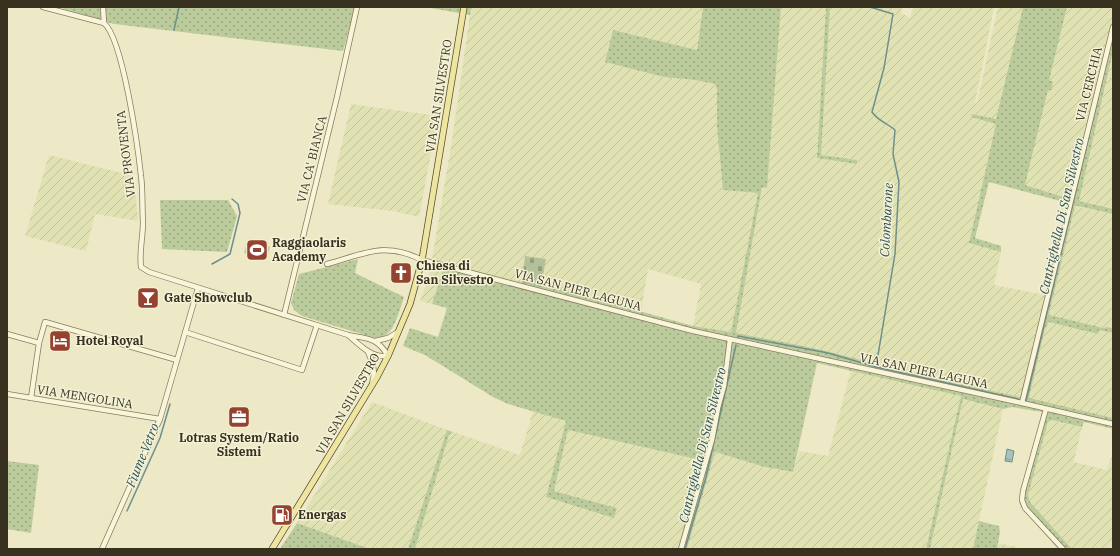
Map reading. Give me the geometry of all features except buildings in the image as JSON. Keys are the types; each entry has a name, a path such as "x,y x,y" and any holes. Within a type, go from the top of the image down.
{"main road":[{"name":"VIA SAN SILVESTRO","path":"272,549 315,481 369,390 388,356 410,304 422,260 464,7"}],"street":[{"path":"43,7 104,23"},
{"name":"VIA PROVENTA","path":"103,7 104,23 108,26 119,57 134,124 141,177 143,225 140,256 141,267 149,272 198,288 348,335 375,341"},
{"name":"VIA CA' BIANCA","path":"284,314 337,97 357,7"},
{"name":"VIA CERCHIA","path":"1022,403 1113,27"},
{"path":"327,264 381,249 397,250 422,260"},
{"name":"VIA SAN PIER LAGUNA","path":"422,260 730,339 1113,424"},
{"path":"102,549 160,418 198,288"},
{"path":"31,398 39,343 45,322 177,360"},
{"path":"185,332 302,370 317,325"},
{"path":"375,341 388,338 398,333 400,329"},
{"path":"7,334 39,343"},
{"name":"VIA PROVENTA","path":"348,335 367,351 376,356 388,356"},
{"path":"681,549 712,440 724,386 730,339"},
{"path":"375,341 380,344 388,356"},
{"name":"VIA PROVENTA","path":"367,351 374,370 373,380 369,390"},
{"name":"VIA MENGOLINA","path":"7,394 160,418"},
{"path":"1046,409 1023,491 1022,500 1025,508 1063,549"}],"green space":[{"path":"58,7 355,7 343,51 114,24"},
{"path":"425,7 471,7 470,15"},
{"path":"471,7 703,7 697,50 613,30 605,61 664,77 695,80 715,84 717,89 717,127 723,190 758,193 731,332 693,326 701,284 648,269 641,312 568,291 541,287 545,260 525,256 522,283 432,259 452,140"},
{"path":"703,7 781,7 767,188 762,187 736,333 830,352 886,368 1020,397 1068,203 989,182 975,238 1001,246 1001,252 969,243 996,124 971,117 972,114 996,119 1023,7 1067,7 1049,81 1053,81 1052,90 1048,90 1025,185 1070,199 1113,18 1113,51 1079,201 1113,209 1113,214 1075,206 1049,314 1103,328 1113,328 1113,333 1099,330 1098,334 1049,322 1045,329 1029,398 1113,418 1113,429 1084,422 1082,427 1052,420 1048,422 1028,495 1030,502 1072,549 1058,549 1021,507 1019,502 1040,425 1042,412 1012,407 1003,409 963,399 930,549 926,549 961,396 817,363 793,472 765,467 715,452 687,549 678,549 705,461 568,430 554,491 617,508 614,518 546,497 566,421 508,404 493,397 425,355 403,346 410,328 438,337 447,308 432,304 443,270 430,267 432,259 522,283 568,291 693,326 731,332 758,193 723,190 717,127 717,89 715,84 695,80 664,77 605,62 613,30 697,50"},
{"path":"781,7 826,7 817,158 857,164 857,160 821,155 830,7 902,7 901,13 910,18 913,7 994,7 975,103 977,103 998,7 1023,7 996,120 973,114 972,117 996,124 969,243 1001,252 994,285 1045,295 1020,397 886,368 872,363 805,347 735,334 762,187 767,187"},
{"path":"826,7 830,7 821,155 857,160 857,164 817,158"},
{"path":"1067,7 1113,7 1113,18 1070,199 1025,185 1048,90 1052,90 1053,81 1049,81"},
{"path":"1113,51 1113,209 1079,201"},
{"path":"351,104 438,116 419,217 393,211 328,204"},
{"path":"49,155 134,176 138,221 95,214 86,251 25,236"},
{"path":"160,200 228,200 237,216 227,252 162,249"},
{"path":"1075,206 1113,214 1113,328 1103,328 1049,314"},
{"name":"Raggiaolaris Academy","path":"248,240 270,247 266,260 244,253"},
{"path":"525,256 546,259 541,287 522,283"},
{"path":"358,259 355,273 404,297 393,327 387,334 375,338 302,316 294,310 291,303 299,274"},
{"path":"430,267 443,270 432,304 420,301 428,279"},
{"path":"1049,322 1098,333 1099,330 1113,333 1113,418 1029,399 1045,329"},
{"path":"851,370 961,396 926,549 687,549 715,452 765,467 793,472 799,451 828,456"},
{"path":"963,399 1003,409 973,549 930,549"},
{"path":"372,402 447,430 408,549 370,549 297,523"},
{"path":"533,411 566,421 546,497 609,516 614,517 617,508 554,491 568,430 705,461 687,526 684,526 678,549 415,549 449,435 453,432 520,455"},
{"path":"1052,420 1082,427 1074,462 1107,470 1113,452 1113,549 1072,549 1030,502 1028,495 1048,422"},
{"path":"447,430 453,432 449,435 415,549 408,549"},
{"path":"7,461 39,465 31,533 7,529"},
{"path":"979,521 999,526 1000,532 997,549 973,549"},
{"path":"297,523 370,549 280,549"},
{"path":"999,543 1020,548 1021,549 997,549"}],"water":[{"path":"1007,449 1014,451 1012,462 1005,461"}],"waterway":[{"name":"Fiume Vetro","path":"174,30 179,7"},
{"name":"Colombarone","path":"870,7 893,14 884,68 872,112 877,118 895,130 893,154 899,182 895,254 876,367"},
{"name":"Cantrighella Di San Silvestro","path":"1026,401 1098,98"},
{"name":"Fiume Vetro","path":"212,264 230,254 240,213 238,204 232,199"},
{"name":"Colombarone","path":"738,337 828,353 876,367 1018,399"},
{"name":"Cantrighella Di San Silvestro","path":"685,549 706,477 736,345"},
{"name":"Fiume Vetro","path":"127,511 160,438 170,404"}],"place":[{"name":"Raggiaolaris Academy","path":"257,250"},
{"name":"Chiesa di San Silvestro","path":"401,273"},
{"name":"Gate Showclub","path":"148,298"},
{"name":"Hotel Royal","path":"60,341"},
{"name":"Lotras System/Ratio Sistemi","path":"239,417"},
{"name":"Energas","path":"282,515"}]}
